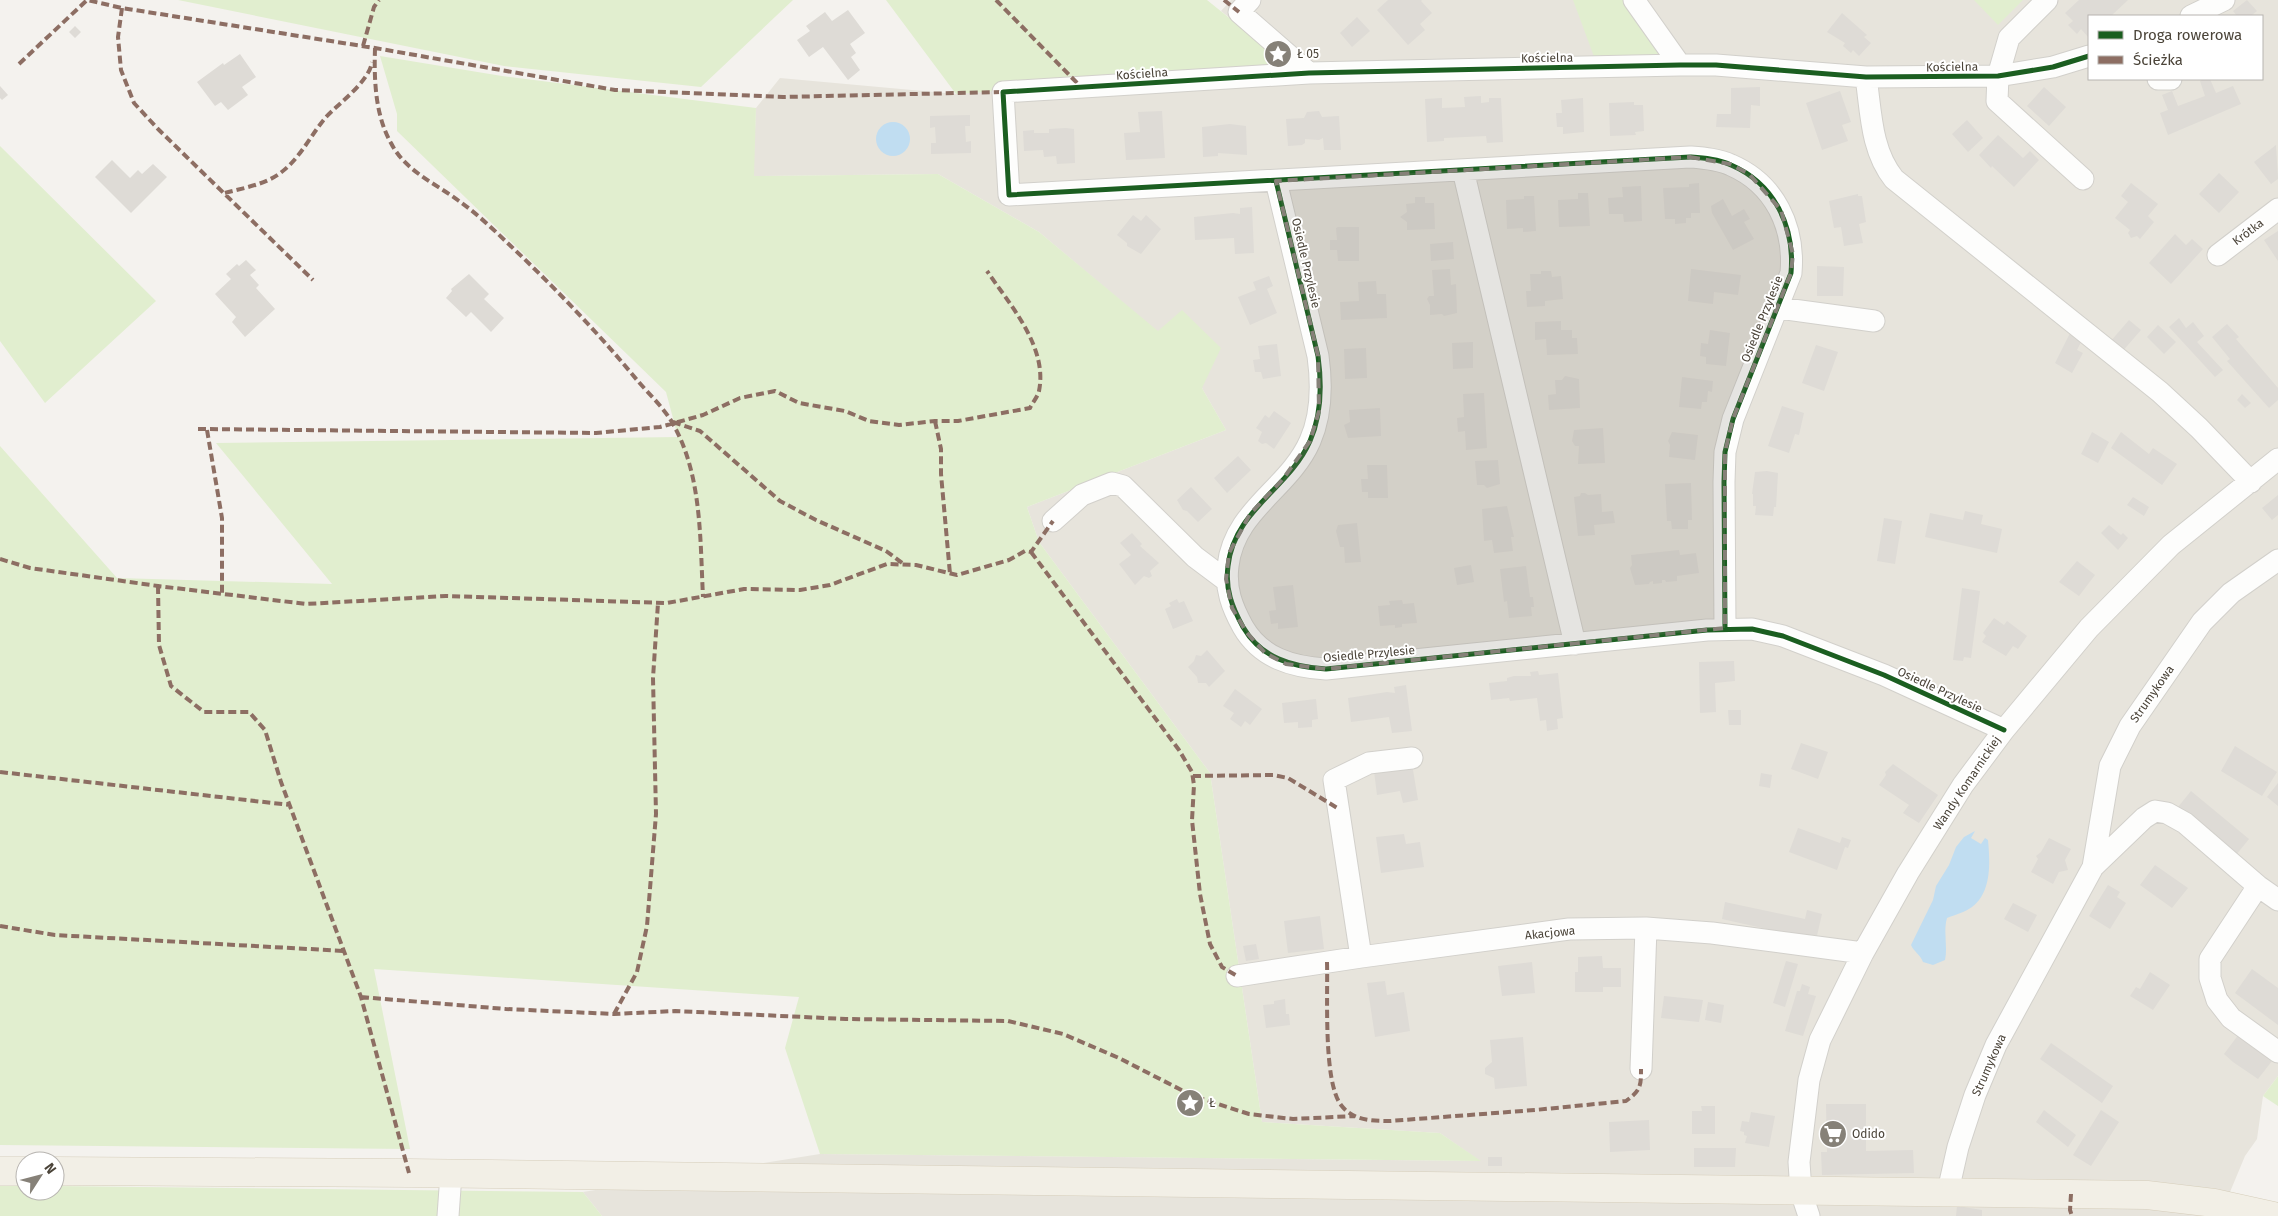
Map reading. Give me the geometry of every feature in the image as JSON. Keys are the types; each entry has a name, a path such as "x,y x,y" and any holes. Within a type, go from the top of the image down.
{"main road":[{"path":"0,1171 15,1171"},
{"path":"65,1171 450,1174 1805,1204 1948,1192 2147,1195 2214,1203 2273,1216"}],"street":[{"path":"1250,0 1239,12 1309,73"},
{"path":"1634,0 1680,65"},
{"path":"2047,0 2009,38 1998,76 1997,101 2083,179"},
{"path":"2193,15 2224,0"},
{"name":"Kościelna","path":"1003,92 1309,73 1680,65 1716,65 1866,77 1998,76 2053,67 2088,56"},
{"path":"1866,77 1878,152 1884,167 1894,179 2160,392 2199,428 2251,482"},
{"name":"Osiedle Przylesie","path":"1003,92 1009,195 1690,157 1730,164 1749,174 1766,189 1781,210 1789,230 1793,254 1791,273 1733,419 1725,452 1725,628"},
{"path":"1463,170 1575,644"},
{"name":"Osiedle Przylesie","path":"1276,181 1318,356 1322,385 1319,411 1310,441 1300,459 1250,514 1236,534 1229,554 1227,581 1232,608 1247,633 1265,653 1286,664 1326,669 1725,628 1752,629 1783,636 1884,675 2004,730"},
{"name":"Krótka","path":"2218,254 2278,209"},
{"name":"Osiedle Przylesie","path":"1778,308 1874,321"},
{"name":"Wandy Komarnickiej","path":"1805,1204 1799,1162 1809,1080 1820,1040 1863,953 1908,873 1963,785 2004,730 2089,628 2171,545 2278,459"},
{"path":"1053,521 1082,495 1112,483 1123,486 1195,557 1227,581"},
{"name":"Strumykowa","path":"2093,867 2110,766 2130,726 2202,622 2231,594 2278,560"},
{"path":"1361,957 1334,780 1369,763 1412,758"},
{"name":"Strumykowa","path":"1948,1192 1958,1147 1975,1095 1996,1045 2093,867 2144,818 2155,811 2166,813 2185,823 2258,886 2278,900"},
{"path":"2258,886 2210,959 2210,978 2217,1000 2231,1018 2278,1052"},
{"path":"1641,1069 1646,928"},
{"name":"Akacjowa","path":"1237,976 1569,929 1646,928 1712,933 1863,953"},
{"path":"448,1216 450,1174"}],"highlighted area":[{"path":"1690,157 1730,164 1749,174 1781,210 1793,254 1791,273 1733,419 1725,452 1725,628 1326,669 1286,664 1265,653 1247,633 1232,608 1226,579 1229,553 1250,514 1283,479 1310,441 1319,411 1318,356 1276,181"}],"shaded area":[{"path":"1231,0 2278,0 2278,1076 2263,1096 2257,1139 2245,1156 2220,1216 602,1216 583,1192 820,1154 1480,1161 1440,1133 1262,1122 1210,773 1039,542 1027,507 1226,430 1202,388 1158,332 1039,232 938,174 753,176 756,108 780,78 956,94 1290,67 1221,11"}],"green space":[{"path":"178,0 793,0 701,87 504,66"},
{"path":"886,0 1207,0 1291,68 956,94"},
{"path":"1573,0 1633,0 1674,58 1596,62"},
{"path":"1974,0 2023,0 1998,25"},
{"path":"380,56 502,76 756,108 754,176 938,174 1039,232 1158,331 1182,310 1221,348 1202,388 1226,430 1027,507 1039,542 1210,773 1262,1122 1440,1133 1481,1161 820,1154 785,1048 799,997 374,969 410,1149 0,1145 0,446 117,578 332,584 216,443 678,437 666,392 397,131 397,114"},
{"path":"0,146 156,301 45,403 0,341"},
{"path":"2278,1076 2278,1106 2263,1096"},
{"path":"0,1186 15,1186 15,1201 65,1201 65,1186 583,1192 602,1216 0,1216"}],"water":[{"path":"893,122 900,123 905,127 909,132 909,146 905,151 900,155 893,156 886,155 881,151 877,146 876,139 877,132 881,127 886,123"},
{"path":"1975,831 1971,838 1981,844 1985,838 1988,840 1989,867 1983,893 1979,901 1972,907 1947,918 1945,928 1945,960 1933,965 1923,962 1911,945 1933,900 1936,886 1949,865 1956,847 1964,837"}],"building":[{"path":"1388,0 1422,0 1432,13 1420,24 1425,30 1408,45 1377,10"},
{"path":"2079,0 2128,0 2112,15 2088,15 2088,37 2081,29 2077,34 2068,25 2073,21 2065,13"},
{"path":"2247,0 2257,11 2252,15 2236,15 2233,11"},
{"path":"848,10 865,33 850,44 856,53 851,57 860,70 848,80 823,47 809,57 797,40 810,31 806,26 825,12 832,21"},
{"path":"1842,13 1867,35 1864,37 1871,43 1859,56 1853,50 1851,53 1843,46 1845,43 1827,32"},
{"path":"1357,17 1370,31 1352,47 1340,33"},
{"path":"75,26 81,32 75,38 69,32"},
{"path":"240,54 256,77 242,87 248,95 228,110 221,102 215,106 197,82 223,63 224,65"},
{"path":"2210,80 2216,93 2233,86 2241,104 2168,135 2160,113 2168,110 2162,95 2172,91 2178,106 2205,96 2200,81"},
{"path":"0,86 8,95 2,100 0,98"},
{"path":"1760,87 1760,106 1751,105 1750,128 1716,127 1717,114 1731,114 1731,88"},
{"path":"2044,87 2066,107 2049,126 2027,106"},
{"path":"1840,91 1851,122 1842,125 1848,141 1822,150 1806,103"},
{"path":"1481,96 1481,103 1489,102 1489,98 1501,98 1503,142 1487,143 1486,136 1444,138 1444,141 1427,142 1425,99 1442,98 1442,108 1465,107 1464,97"},
{"path":"1583,98 1584,132 1563,134 1563,127 1557,127 1556,113 1562,113 1561,100"},
{"path":"1634,102 1634,105 1643,105 1644,131 1635,132 1636,135 1610,136 1609,103"},
{"path":"1162,111 1165,158 1126,160 1124,133 1140,132 1138,112"},
{"path":"1319,111 1322,117 1339,116 1341,150 1324,150 1323,138 1319,140 1305,139 1305,143 1302,145 1288,146 1286,119 1304,118 1307,112"},
{"path":"970,115 970,126 965,126 966,142 971,141 971,153 931,154 931,143 936,143 935,127 930,128 930,116"},
{"path":"1967,120 1983,138 1968,152 1952,134"},
{"path":"1230,124 1246,126 1247,155 1218,153 1218,156 1203,157 1202,127"},
{"path":"1049,129 1074,129 1075,163 1057,164 1056,156 1044,157 1043,150 1024,151 1023,131 1034,130 1034,133 1049,133"},
{"path":"1998,135 2023,158 2030,151 2039,160 2014,187 1979,155"},
{"path":"2276,145 2278,179 2271,184 2254,162"},
{"path":"112,160 130,178 138,170 142,174 153,164 167,177 131,213 95,177"},
{"path":"2219,173 2239,192 2219,213 2199,194"},
{"path":"1699,183 1700,213 1691,213 1691,218 1686,218 1686,223 1675,224 1675,219 1665,219 1663,188 1689,187 1689,184"},
{"path":"2131,183 2158,204 2148,216 2154,222 2140,239 2137,236 2131,238 2128,233 2130,230 2115,218 2128,202 2121,196"},
{"path":"1641,186 1642,221 1624,222 1623,214 1609,214 1608,198 1623,197 1622,187"},
{"path":"1578,193 1588,193 1590,226 1559,227 1558,200 1578,199"},
{"path":"1858,194 1858,196 1862,196 1866,222 1859,224 1863,243 1844,246 1841,227 1834,228 1829,201"},
{"path":"1524,196 1534,196 1536,231 1523,232 1523,228 1507,229 1506,200 1524,199"},
{"path":"1415,197 1425,197 1425,203 1434,203 1435,229 1407,230 1407,222 1400,217 1407,212 1406,204 1415,203"},
{"path":"1723,199 1732,216 1744,209 1750,219 1744,222 1754,239 1733,250 1712,213 1711,206"},
{"path":"1252,207 1254,253 1235,254 1234,238 1195,240 1194,217 1240,214 1240,208"},
{"path":"1133,215 1141,221 1146,215 1161,229 1141,254 1127,246 1127,243 1117,235"},
{"path":"1359,227 1359,261 1338,261 1337,250 1330,250 1330,240 1337,240 1336,228"},
{"path":"2278,231 2278,261 2264,240"},
{"path":"2175,234 2186,245 2192,239 2203,249 2171,284 2149,263"},
{"path":"1453,242 1454,259 1431,261 1430,244"},
{"path":"246,260 256,270 250,275 259,285 256,288 275,309 245,337 232,322 236,317 215,294 231,279 226,274 237,264 239,266"},
{"path":"1817,266 1844,267 1843,296 1817,296"},
{"path":"1450,269 1451,285 1456,284 1457,313 1444,316 1442,314 1430,315 1430,305 1427,299 1429,296 1434,296 1432,270"},
{"path":"1691,269 1741,275 1738,295 1714,292 1713,304 1688,301"},
{"path":"1541,271 1551,271 1552,277 1561,276 1563,299 1545,301 1545,306 1527,307 1526,291 1531,291 1530,274 1541,274"},
{"path":"469,274 489,294 484,299 504,318 491,332 471,312 466,317 446,298 452,291 451,289"},
{"path":"1269,276 1273,286 1267,289 1277,313 1250,325 1238,297 1256,290 1253,282"},
{"path":"1376,281 1377,294 1386,294 1387,318 1341,320 1340,302 1359,301 1358,282"},
{"path":"2179,318 2186,328 2193,322 2204,336 2197,342 2223,370 2215,377 2169,327"},
{"path":"2129,320 2141,330 2121,353 2110,342"},
{"path":"1561,321 1561,330 1572,330 1572,338 1577,338 1578,354 1547,355 1546,339 1535,340 1535,322"},
{"path":"2227,324 2239,337 2236,339 2278,388 2278,400 2269,408 2227,361 2230,359 2212,337"},
{"path":"2158,325 2176,342 2164,354 2147,337"},
{"path":"1710,330 1730,333 1726,366 1706,364 1706,357 1700,356 1701,343 1708,344"},
{"path":"2071,331 2083,338 2077,350 2083,353 2072,373 2055,363"},
{"path":"1473,342 1473,368 1453,369 1452,343"},
{"path":"1277,344 1281,376 1263,379 1261,372 1255,372 1253,360 1260,359 1258,346"},
{"path":"1816,345 1838,352 1824,391 1802,383"},
{"path":"1366,348 1367,378 1345,379 1344,349"},
{"path":"1565,376 1579,379 1580,408 1549,410 1548,395 1556,394 1555,380 1562,380"},
{"path":"1682,377 1713,381 1712,392 1708,391 1707,402 1702,402 1701,409 1679,407"},
{"path":"1484,393 1487,448 1466,450 1465,431 1458,432 1457,418 1464,417 1463,394"},
{"path":"2242,394 2251,403 2245,408 2237,400"},
{"path":"1782,406 1804,413 1799,435 1795,434 1789,453 1768,446"},
{"path":"1380,408 1381,436 1348,438 1344,425 1350,422 1349,410"},
{"path":"1274,411 1291,423 1274,449 1266,443 1262,444 1258,441 1262,432 1256,428 1265,415 1269,418"},
{"path":"1603,428 1605,463 1578,464 1579,446 1575,446 1572,441 1574,430"},
{"path":"1672,432 1698,435 1695,460 1669,457 1670,445 1668,441"},
{"path":"2092,432 2109,442 2098,463 2081,454"},
{"path":"2121,432 2149,454 2153,448 2177,464 2162,485 2111,448"},
{"path":"1238,456 1251,470 1227,493 1214,478"},
{"path":"1498,460 1500,484 1487,488 1484,485 1477,485 1475,461"},
{"path":"1367,465 1387,465 1388,498 1368,498 1368,492 1362,492 1361,479 1368,479"},
{"path":"1767,471 1778,473 1776,507 1774,507 1773,516 1755,515 1756,506 1753,506 1752,494 1755,472"},
{"path":"1691,483 1692,520 1688,520 1688,529 1672,529 1671,521 1667,521 1665,484"},
{"path":"1191,487 1212,509 1198,522 1187,511 1183,510 1177,500"},
{"path":"1581,493 1588,495 1601,494 1602,512 1613,511 1615,523 1594,525 1595,535 1578,536 1574,497 1580,496"},
{"path":"2278,495 2278,515 2272,520 2262,508"},
{"path":"2133,497 2149,507 2144,516 2127,505"},
{"path":"1507,506 1514,537 1511,537 1513,551 1494,553 1492,540 1484,541 1482,509"},
{"path":"1965,511 1983,515 1981,524 2002,529 1997,553 1925,537 1930,513 1963,520"},
{"path":"1884,518 1902,521 1895,564 1877,561"},
{"path":"1357,523 1361,562 1345,563 1344,547 1340,547 1336,531 1338,525"},
{"path":"2109,525 2128,538 2118,550 2101,533"},
{"path":"1132,533 1142,544 1140,546 1159,563 1150,571 1152,576 1149,578 1144,576 1135,585 1119,564 1131,555 1120,543"},
{"path":"1679,550 1680,555 1696,553 1699,573 1677,576 1677,581 1666,582 1662,580 1662,583 1653,584 1653,581 1649,584 1635,585 1630,568 1632,565 1631,555"},
{"path":"2077,561 2095,575 2079,596 2059,582"},
{"path":"1471,565 1474,582 1457,585 1454,568"},
{"path":"1526,566 1530,597 1533,597 1534,607 1531,607 1532,616 1509,618 1507,601 1504,602 1500,569"},
{"path":"1293,585 1298,627 1278,629 1278,623 1271,624 1269,611 1276,610 1273,587"},
{"path":"1962,588 1980,591 1971,658 1964,657 1963,661 1953,660"},
{"path":"1177,599 1179,603 1184,601 1193,621 1173,629 1165,609 1171,606 1169,603"},
{"path":"1402,600 1403,604 1414,603 1417,623 1402,624 1402,627 1395,628 1395,625 1380,626 1378,606 1390,605 1389,601"},
{"path":"1994,618 2004,625 2007,621 2027,636 2018,649 2013,646 2006,656 1982,642 1986,636 1983,633"},
{"path":"1207,650 1225,671 1209,687 1206,683 1198,683 1197,677 1188,667 1194,661 1196,655 1201,656"},
{"path":"1734,661 1735,681 1715,683 1716,712 1700,713 1699,662"},
{"path":"1538,671 1539,675 1558,673 1563,718 1557,719 1558,729 1547,731 1546,720 1540,721 1537,698 1510,701 1509,698 1491,700 1489,683 1507,681 1507,678 1514,676 1531,676 1530,672"},
{"path":"1406,685 1412,731 1392,733 1389,717 1351,722 1348,698 1387,692 1395,693 1394,687"},
{"path":"1235,689 1262,709 1250,725 1245,721 1241,727 1230,719 1234,713 1223,706"},
{"path":"1316,699 1318,719 1312,720 1312,727 1298,728 1298,722 1284,723 1282,703"},
{"path":"1728,710 1741,710 1741,725 1729,725"},
{"path":"1801,743 1828,752 1818,779 1791,769"},
{"path":"2235,746 2277,772 2262,796 2221,771"},
{"path":"1412,764 1418,800 1403,803 1400,791 1377,795 1374,771"},
{"path":"1893,764 1938,795 1919,823 1903,813 1909,805 1879,785 1886,775 1885,772"},
{"path":"1761,773 1772,775 1770,788 1759,786"},
{"path":"2278,783 2278,806 2267,797"},
{"path":"2191,791 2249,839 2236,855 2178,807"},
{"path":"1798,828 1840,843 1842,837 1851,840 1848,848 1845,847 1837,870 1789,852"},
{"path":"1404,834 1406,844 1420,842 1424,867 1381,873 1376,837"},
{"path":"2049,838 2071,849 2065,860 2068,870 2059,872 2053,884 2031,872 2038,859 2036,856 2041,852"},
{"path":"2155,865 2188,888 2172,908 2140,885"},
{"path":"2108,885 2120,892 2117,897 2126,903 2110,929 2089,916"},
{"path":"1725,902 1805,919 1807,910 1822,914 1816,940 1722,919"},
{"path":"2013,903 2037,915 2028,932 2004,919"},
{"path":"1320,916 1324,949 1288,953 1284,921"},
{"path":"1256,944 1259,959 1246,961 1243,946"},
{"path":"1602,956 1603,968 1621,968 1621,987 1603,987 1603,992 1575,992 1575,972 1578,972 1578,957"},
{"path":"1786,961 1798,964 1785,1007 1773,1003"},
{"path":"1532,962 1535,993 1502,996 1498,966"},
{"path":"2252,969 2278,988 2278,1025 2235,993"},
{"path":"2150,972 2170,985 2153,1010 2130,996 2136,987 2140,989"},
{"path":"1385,981 1387,995 1404,992 1410,1031 1375,1037 1367,983"},
{"path":"1802,984 1810,987 1808,994 1816,996 1803,1036 1785,1031 1797,991 1800,991"},
{"path":"1664,996 1703,1000 1699,1022 1661,1018"},
{"path":"1285,999 1286,1014 1289,1014 1290,1025 1266,1028 1263,1005 1274,1004 1274,1001"},
{"path":"1708,1002 1724,1005 1721,1023 1705,1020"},
{"path":"2239,1034 2272,1061 2258,1079 2224,1054"},
{"path":"1523,1037 1527,1086 1495,1089 1494,1078 1485,1074 1485,1068 1492,1062 1490,1040"},
{"path":"2051,1043 2113,1086 2102,1103 2040,1059"},
{"path":"1826,1104 1866,1104 1866,1151 1913,1150 1914,1173 1822,1175 1821,1152 1827,1152"},
{"path":"1701,1106 1715,1106 1715,1134 1692,1134 1692,1111 1702,1111"},
{"path":"2044,1110 2076,1135 2068,1147 2036,1122"},
{"path":"2101,1110 2119,1122 2091,1166 2073,1155"},
{"path":"1751,1112 1775,1116 1769,1147 1745,1143 1747,1136 1744,1135 1744,1132 1740,1131 1742,1121 1749,1122"},
{"path":"1649,1120 1650,1150 1610,1152 1609,1122"},
{"path":"1694,1148 1736,1148 1735,1167 1694,1167"},
{"path":"1488,1157 1502,1157 1502,1166 1488,1166"},
{"path":"1957,1206 1982,1210 1982,1216 1956,1216"}],"marked path":[{"path":"19,64 87,0 122,8 375,48 615,90 783,97 1003,92"},
{"path":"363,46 374,7 379,0"},
{"path":"996,0 1081,87"},
{"path":"1224,0 1239,12"},
{"path":"122,8 118,37 121,70 134,103 158,129 313,280"},
{"path":"375,48 375,84 379,109 386,132 397,153 421,176 474,212 532,266 608,346 670,418 690,464 698,508 703,597"},
{"path":"225,193 266,181 286,168 299,154 326,117 360,84 370,70 372,62"},
{"path":"198,429 596,433 660,427 703,415 740,398 775,391 799,403 845,411 869,421 899,425 935,421 958,421 1030,408 1039,391 1038,358 1025,327 987,271"},
{"path":"935,421 941,449 941,474 950,574"},
{"path":"673,422 700,431 780,501 816,520 886,551 905,565"},
{"path":"207,430 222,518 222,594"},
{"path":"0,559 30,568 306,604 446,596 667,603 744,589 800,590 830,585 887,564 916,565 957,575 1009,560 1025,551 1031,552 1053,521"},
{"path":"1031,552 1179,750 1192,772 1194,785 1192,820 1200,894 1210,944 1222,967 1237,976"},
{"path":"158,586 159,645 171,686 204,712 249,712 265,730 281,782 361,997 409,1173"},
{"path":"614,1014 637,972 647,926 656,814 653,678 658,603"},
{"path":"0,772 290,805"},
{"path":"1193,776 1273,775 1288,778 1339,809"},
{"path":"0,926 55,935 345,951"},
{"path":"1327,962 1328,1037 1331,1077 1335,1093 1341,1105 1357,1117 1390,1121 1626,1101 1635,1094 1639,1087 1641,1069"},
{"path":"361,997 506,1009 614,1014 675,1011 846,1019 1008,1021 1063,1034 1119,1058 1193,1096 1249,1114 1293,1119 1355,1116"},
{"path":"2071,1194 2070,1210 2072,1216"}],"cycle path":[{"path":"1725,628 1725,452 1733,419 1791,273 1790,239 1785,224 1779,209 1760,183 1746,173 1721,161 1690,157 1009,195 1003,92 1309,73 1680,65 1716,65 1866,77 1998,76 2053,67 2088,56"},
{"path":"1276,181 1318,356 1320,399 1314,431 1301,458 1251,514 1240,530 1232,547 1228,566 1230,598 1236,612 1250,638 1268,653 1290,663 1326,669 1707,630 1752,629 1783,636 1884,675 2004,730"}],"place":[{"name":"Ł 05","path":"1278,54"},
{"name":"Ł","path":"1190,1103"},
{"name":"Odido","path":"1833,1134"}]}
